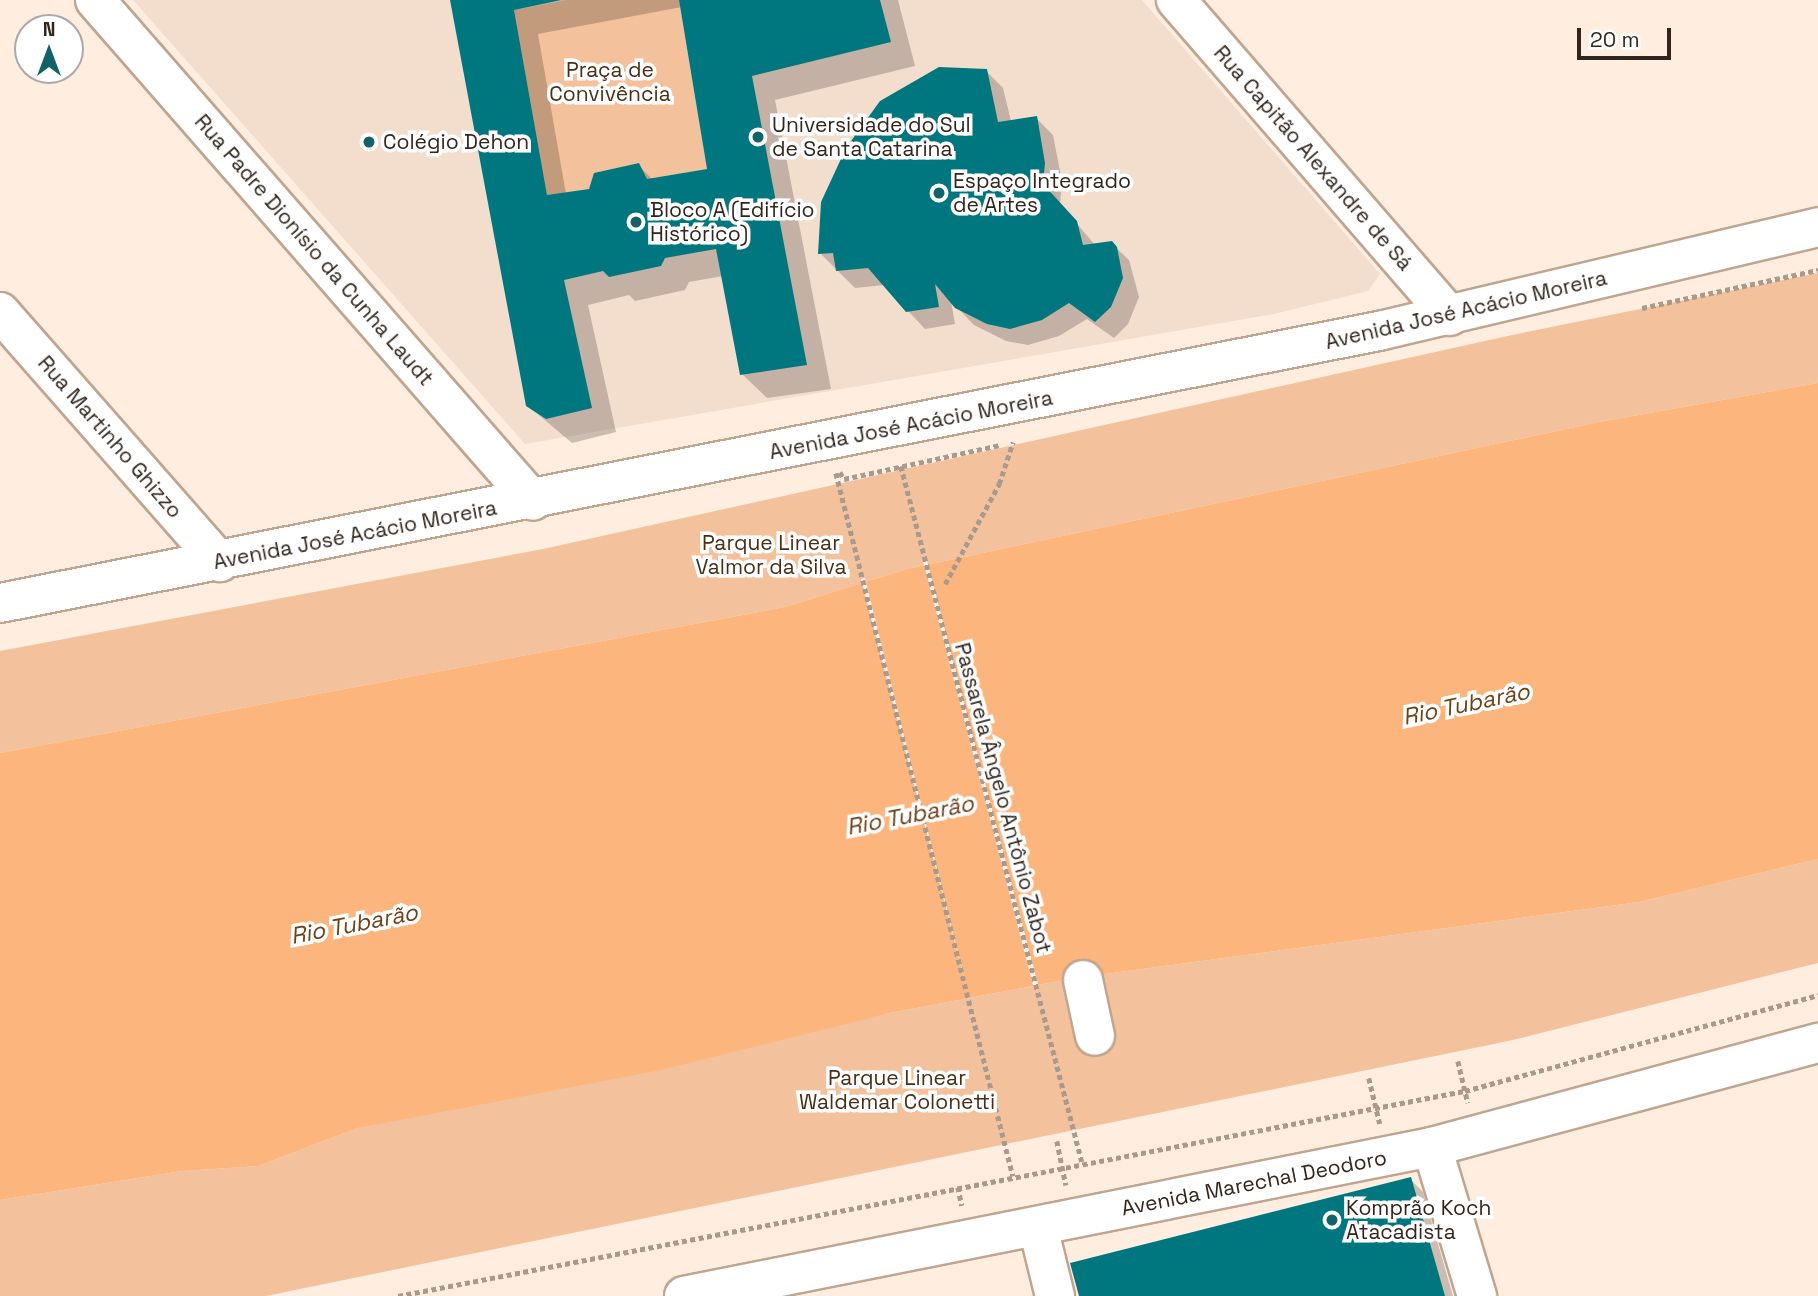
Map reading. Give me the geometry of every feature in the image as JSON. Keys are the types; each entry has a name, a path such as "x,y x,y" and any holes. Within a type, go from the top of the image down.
{"main road":[{"name":"Rua Padre Dionísio da Cunha Laudt","path":"94,0 533,501"},
{"name":"Rua Capitão Alexandre de Sá","path":"1176,0 1450,316"},
{"name":"Avenida José Acácio Moreira","path":"0,603 533,501 1450,316 1818,227"},
{"name":"Rua Martinho Ghizzo","path":"0,312 220,562"},
{"path":"1083,980 1095,1036"},
{"name":"Avenida Marechal Deodoro","path":"684,1296 1432,1147 1818,1043"},
{"path":"1432,1147 1477,1296"},
{"path":"1038,1227 1055,1296"}],"path":[{"path":"945,584 999,484 1013,442"},
{"name":"Passarela Ângelo Antônio Zabot","path":"901,467 1082,1162"},
{"path":"836,473 1013,1176"},
{"path":"398,1296 1082,1162 1465,1091 1818,995"},
{"path":"1458,1060 1476,1135"},
{"path":"1369,1078 1388,1156"},
{"path":"1056,1141 1074,1220"}],"shaded area":[{"name":"Universidade do Sul de Santa Catarina","path":"133,0 1142,0 1380,274 1368,291 1274,314 525,444"}],"green space":[{"name":"Praça de Convivência","path":"568,0 679,0 707,169 647,179 639,163 595,173 589,189 547,195 514,10"},
{"name":"Parque Linear Valmor da Silva","path":"1818,273 1818,383 1599,422 907,569 785,607 0,753 0,651 543,549 1512,335"},
{"name":"Parque Linear Waldemar Colonetti","path":"1818,859 1818,963 1513,1040 266,1296 0,1296 0,1200 182,1171 258,1166 358,1128 890,1013 1075,978 1639,902"}],"water":[{"name":"Rio Tubarão","path":"1818,383 1818,859 1639,902 1075,978 890,1013 661,1070 358,1128 258,1166 182,1171 0,1200 0,753 785,607 907,569 1599,422"}],"pier":[{"path":"923,561 927,561 1039,988 1034,989"},
{"path":"865,578 970,1001 861,579"}],"building":[{"name":"Bloco A (Edifício Histórico)","path":"450,0 561,0 514,10 547,195 589,189 594,173 639,163 647,179 707,169 679,0 880,0 891,42 752,76 807,365 740,375 716,249 665,258 661,266 609,277 603,271 564,280 592,408 546,419 526,406"},
{"name":"Espaço Integrado de Artes","path":"939,67 987,69 998,122 1037,116 1045,163 1043,184 1077,221 1083,245 1112,241 1117,247 1123,278 1111,307 1095,322 1069,303 1042,320 1010,329 987,324 955,308 935,284 939,307 906,312 868,268 836,271 833,253 818,254 821,202 846,148 880,101"},
{"name":"Komprão Koch Atacadista","path":"1411,1177 1445,1296 1079,1296 1070,1263"}],"place":[{"name":"Universidade do Sul de Santa Catarina","path":"758,137"},
{"name":"Colégio Dehon","path":"369,142"},
{"name":"Espaço Integrado de Artes","path":"939,193"},
{"name":"Bloco A (Edifício Histórico)","path":"636,222"},
{"name":"Komprão Koch Atacadista","path":"1332,1220"}]}
